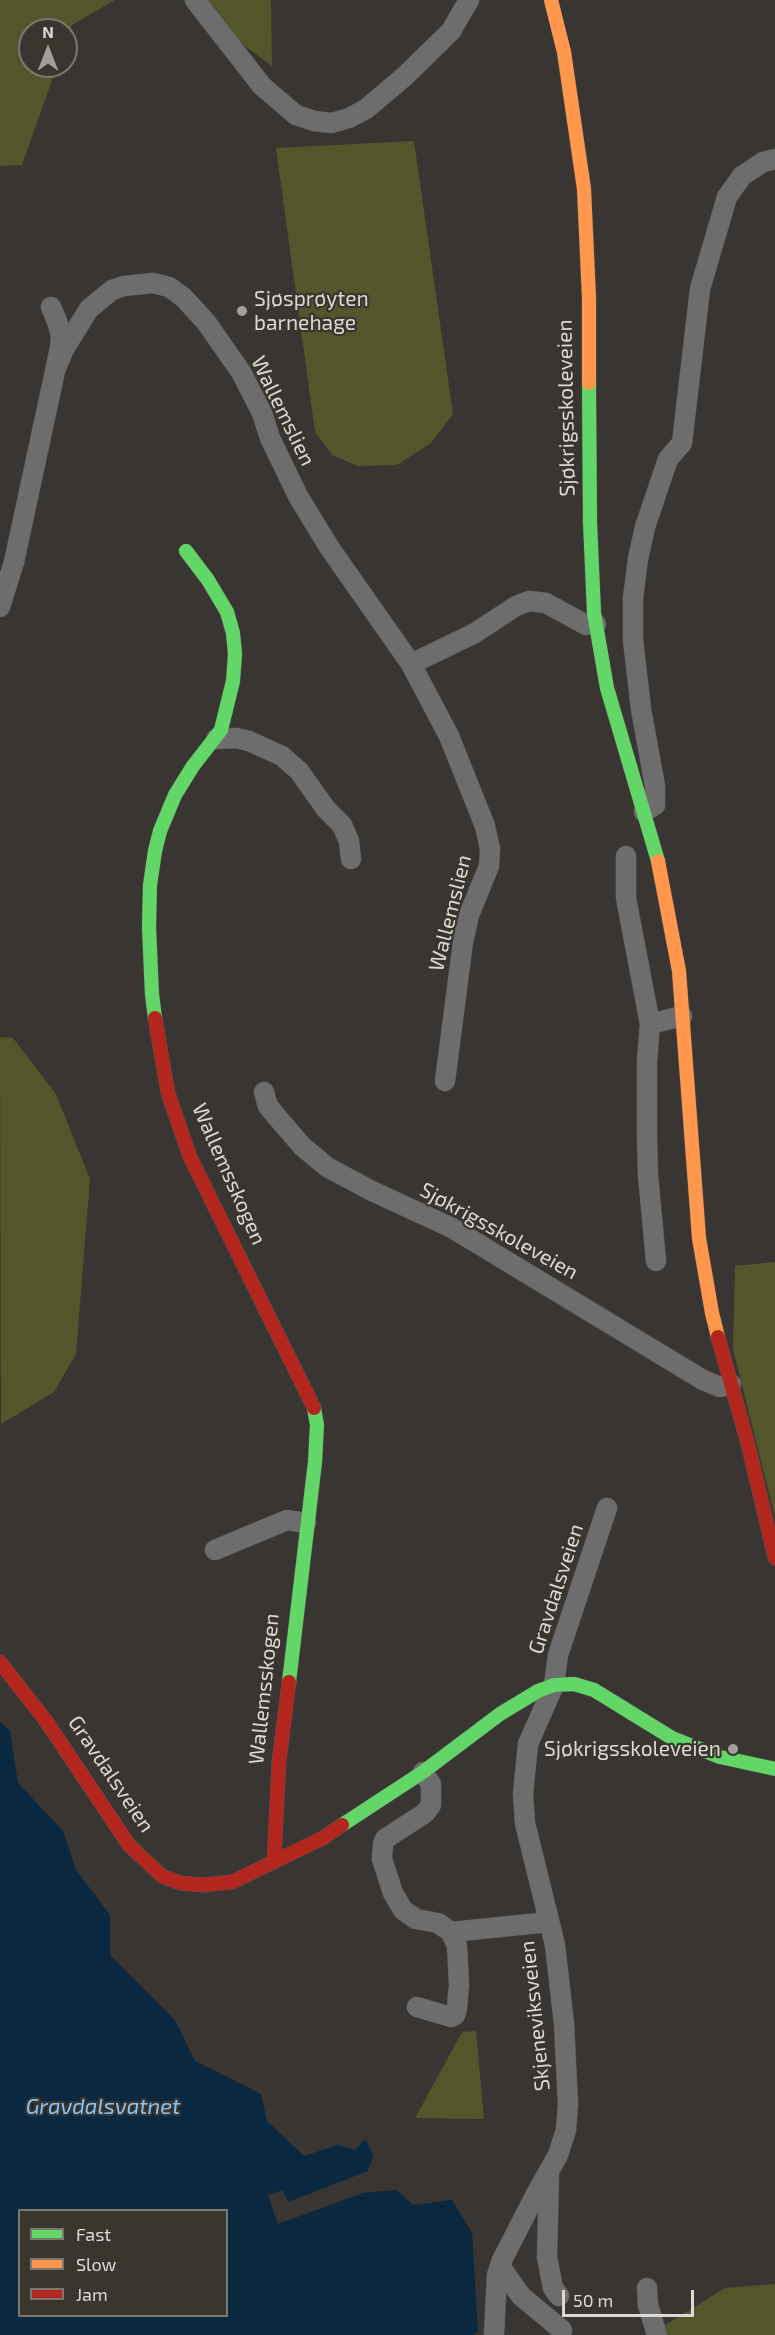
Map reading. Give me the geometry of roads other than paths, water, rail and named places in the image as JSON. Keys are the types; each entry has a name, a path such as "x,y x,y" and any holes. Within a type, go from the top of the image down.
{"street":[{"path":"195,0 262,86 296,115 314,122 332,123 349,118 366,109 405,76 451,32 469,0"},
{"name":"Sjøkrigsskoleveien","path":"551,0 564,52 584,189 589,298 590,522 596,624 607,688 660,867 671,921 679,972 699,1238 712,1313 775,1558"},
{"path":"644,812 656,805 633,640 633,598 638,559 645,527 668,459 682,443 700,289 726,197 742,176 763,162 775,159"},
{"name":"Wallemslien","path":"56,368 64,349 89,309 112,290 124,286 153,283 169,287 183,297 206,322 241,372 262,413 270,438 298,496 329,547 411,664 449,736 485,826 490,849 489,866 470,915 463,942 445,1081"},
{"path":"0,607 14,562 56,368 61,335 51,307"},
{"name":"Wallemsskogen","path":"186,551 208,580 227,612 233,633 235,654 233,681 221,730 193,766 175,795 160,831 155,851 150,899 152,994 168,1093 190,1157 313,1405 317,1425 279,1762 274,1862"},
{"path":"411,664 475,633 516,606 529,601 546,603 586,625 596,624"},
{"path":"216,739 236,738 249,741 282,756 298,771 326,809 342,825 349,841 351,859"},
{"path":"626,856 626,898 650,1024 647,1055 647,1138 656,1261"},
{"path":"650,1024 682,1016"},
{"name":"Sjøkrigsskoleveien","path":"264,1092 268,1107 302,1146 327,1167 372,1191 452,1228 703,1380 720,1387 731,1384"},
{"name":"Gravdalsveien","path":"554,1685 558,1655 607,1508"},
{"path":"214,1550 287,1520 306,1523"},
{"name":"Gravdalsveien","path":"0,1662 46,1721 129,1845 162,1876 180,1883 202,1885 232,1882 343,1826 423,1772 500,1714 538,1691 554,1685 574,1684 594,1690 672,1738 720,1757 775,1769"},
{"name":"Skjeneviksveien","path":"494,2335 497,2275 500,2266 558,2155 566,2130 568,2104 561,1983 555,1945 531,1854 525,1823 523,1794 528,1744 554,1685"},
{"path":"417,2007 446,2017 455,2015 459,1970 457,1946 451,1932 444,1926 416,1918 403,1910 393,1893 382,1858 382,1844 385,1839 425,1813 431,1805 433,1794 431,1784 423,1772"},
{"path":"451,1932 549,1922"},
{"path":"549,2172 548,2257 553,2288 559,2296"},
{"path":"500,2266 521,2296 562,2330"},
{"path":"647,2288 648,2305 657,2335"}],"water":[{"name":"Gravdalsvatnet","path":"0,1722 10,1731 18,1783 63,1831 76,1870 110,1915 110,1955 175,2020 195,2061 261,2094 267,2121 304,2156 338,2145 355,2150 365,2139 373,2155 368,2171 288,2202 283,2190 268,2195 278,2224 363,2193 397,2190 413,2205 452,2200 472,2233 478,2331 473,2335 0,2335"}],"place":[{"name":"Sjøsprøyten barnehage","path":"242,311"},
{"name":"Sjøkrigsskoleveien","path":"733,1749"}]}
